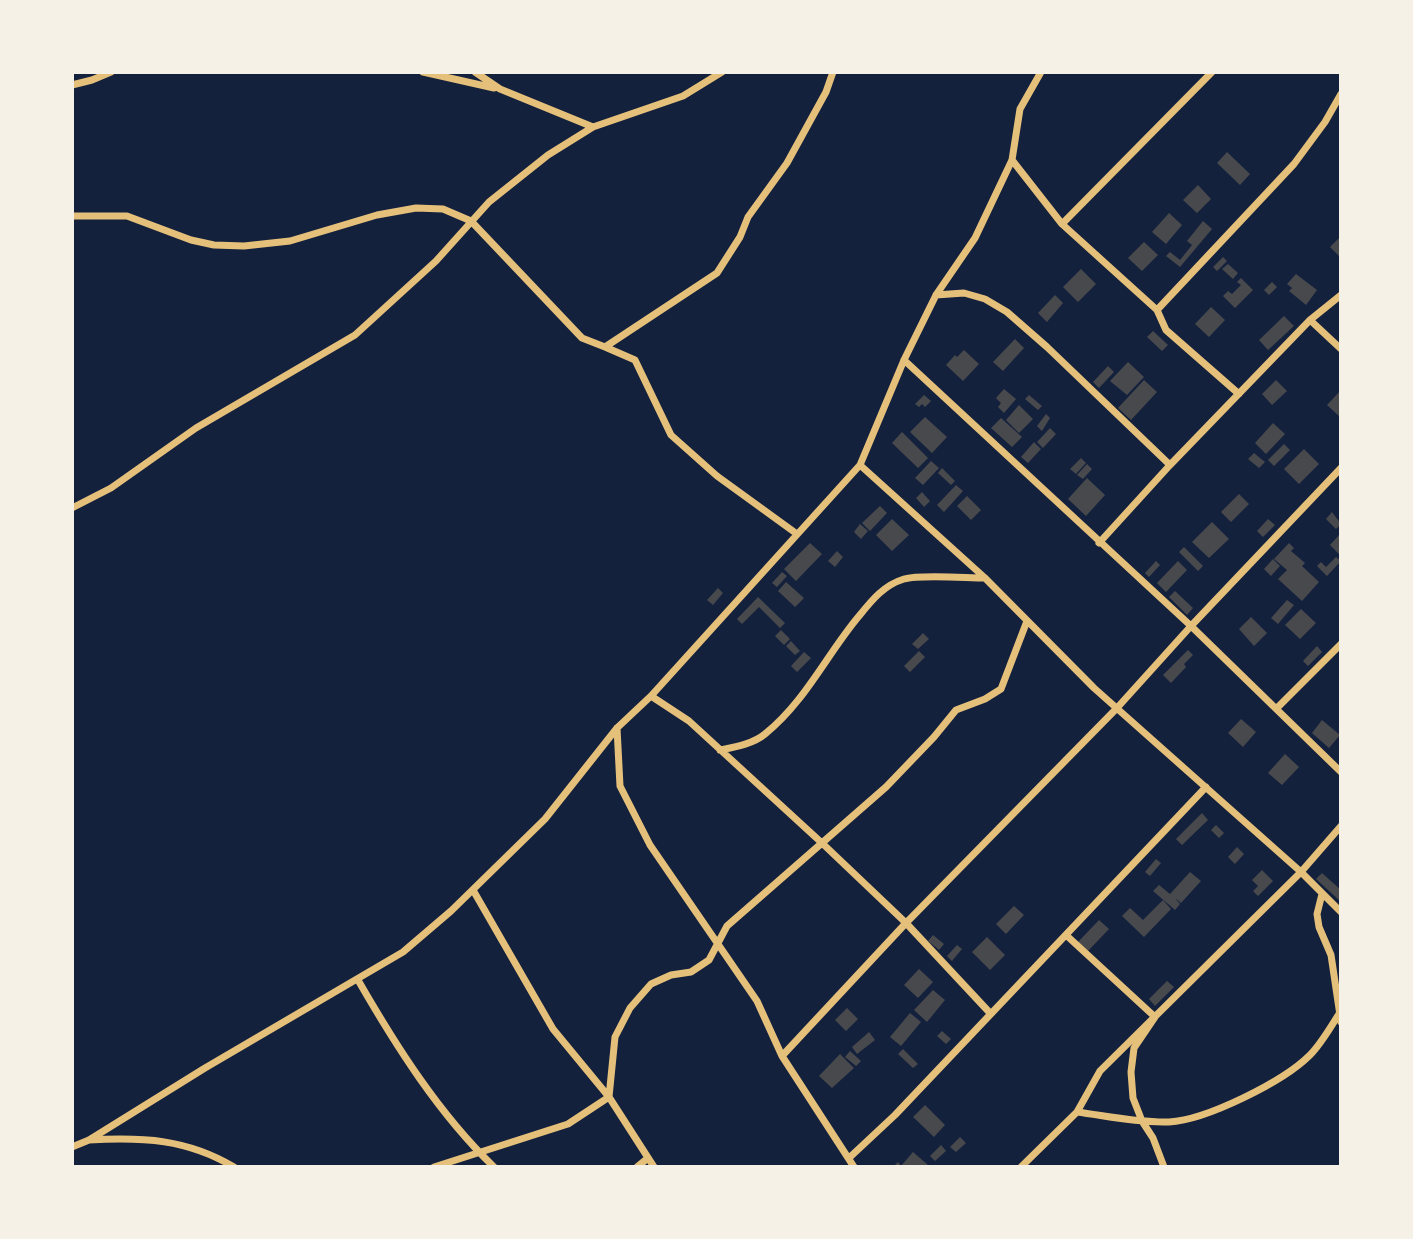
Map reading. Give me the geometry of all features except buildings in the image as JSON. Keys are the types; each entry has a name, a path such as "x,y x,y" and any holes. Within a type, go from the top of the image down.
{"street":[{"path":"72,85 111,72"},
{"path":"424,72 500,89 593,127"},
{"path":"475,72 500,89"},
{"path":"72,509 111,488 196,428 355,335 436,261 489,202 548,155 593,127 683,96 722,72"},
{"path":"605,347 717,273 740,237 748,216 787,163 826,92 833,72"},
{"path":"72,1147 89,1140 402,952 473,890 545,819 617,728 651,696 860,464 904,360 936,295 975,238 1012,160 1020,109 1041,72"},
{"path":"1062,224 1212,72"},
{"path":"1157,310 1294,164 1325,122 1341,94"},
{"path":"1012,160 1062,224 1157,310 1166,330 1239,394"},
{"path":"72,216 127,216 191,240 215,245 244,246 290,241 377,215 416,208 443,209 471,221 582,338 635,360 671,435 718,476 797,534"},
{"path":"936,295 964,293 985,299 1007,312 1170,465"},
{"path":"1099,543 1310,320 1341,295"},
{"path":"1310,320 1341,349"},
{"path":"904,360 1191,626 1341,772"},
{"path":"860,464 985,579 1117,708 1301,872 1341,912"},
{"path":"782,1056 906,923 1117,708 1341,468"},
{"path":"720,750 742,746 764,735 799,699 852,625 875,597 890,584 907,578 985,579"},
{"path":"609,1097 615,1037 630,1008 651,984 671,975 691,972 709,960 727,926 886,787 956,710 985,699 1001,689 1027,621"},
{"path":"1277,708 1341,644"},
{"path":"651,696 688,721 823,844 906,923 990,1013"},
{"path":"617,728 620,786 650,845 757,1000 782,1056 854,1167"},
{"path":"849,1158 895,1115 1206,787"},
{"path":"1021,1167 1077,1112 1100,1071 1301,872 1341,826"},
{"path":"473,890 553,1028 609,1097 654,1167"},
{"path":"1077,1112 1142,1121 1186,1120 1211,1112 1277,1079 1310,1055 1341,1016 1331,955 1319,927 1317,914 1322,894"},
{"path":"1066,935 1155,1017"},
{"path":"358,980 385,1027 446,1114 494,1167"},
{"path":"1155,1017 1135,1048 1130,1072 1133,1098 1164,1167"},
{"path":"434,1167 568,1124 609,1097"},
{"path":"89,1140 137,1137 177,1144 213,1154 234,1167"},
{"path":"637,1167 648,1158"}]}
